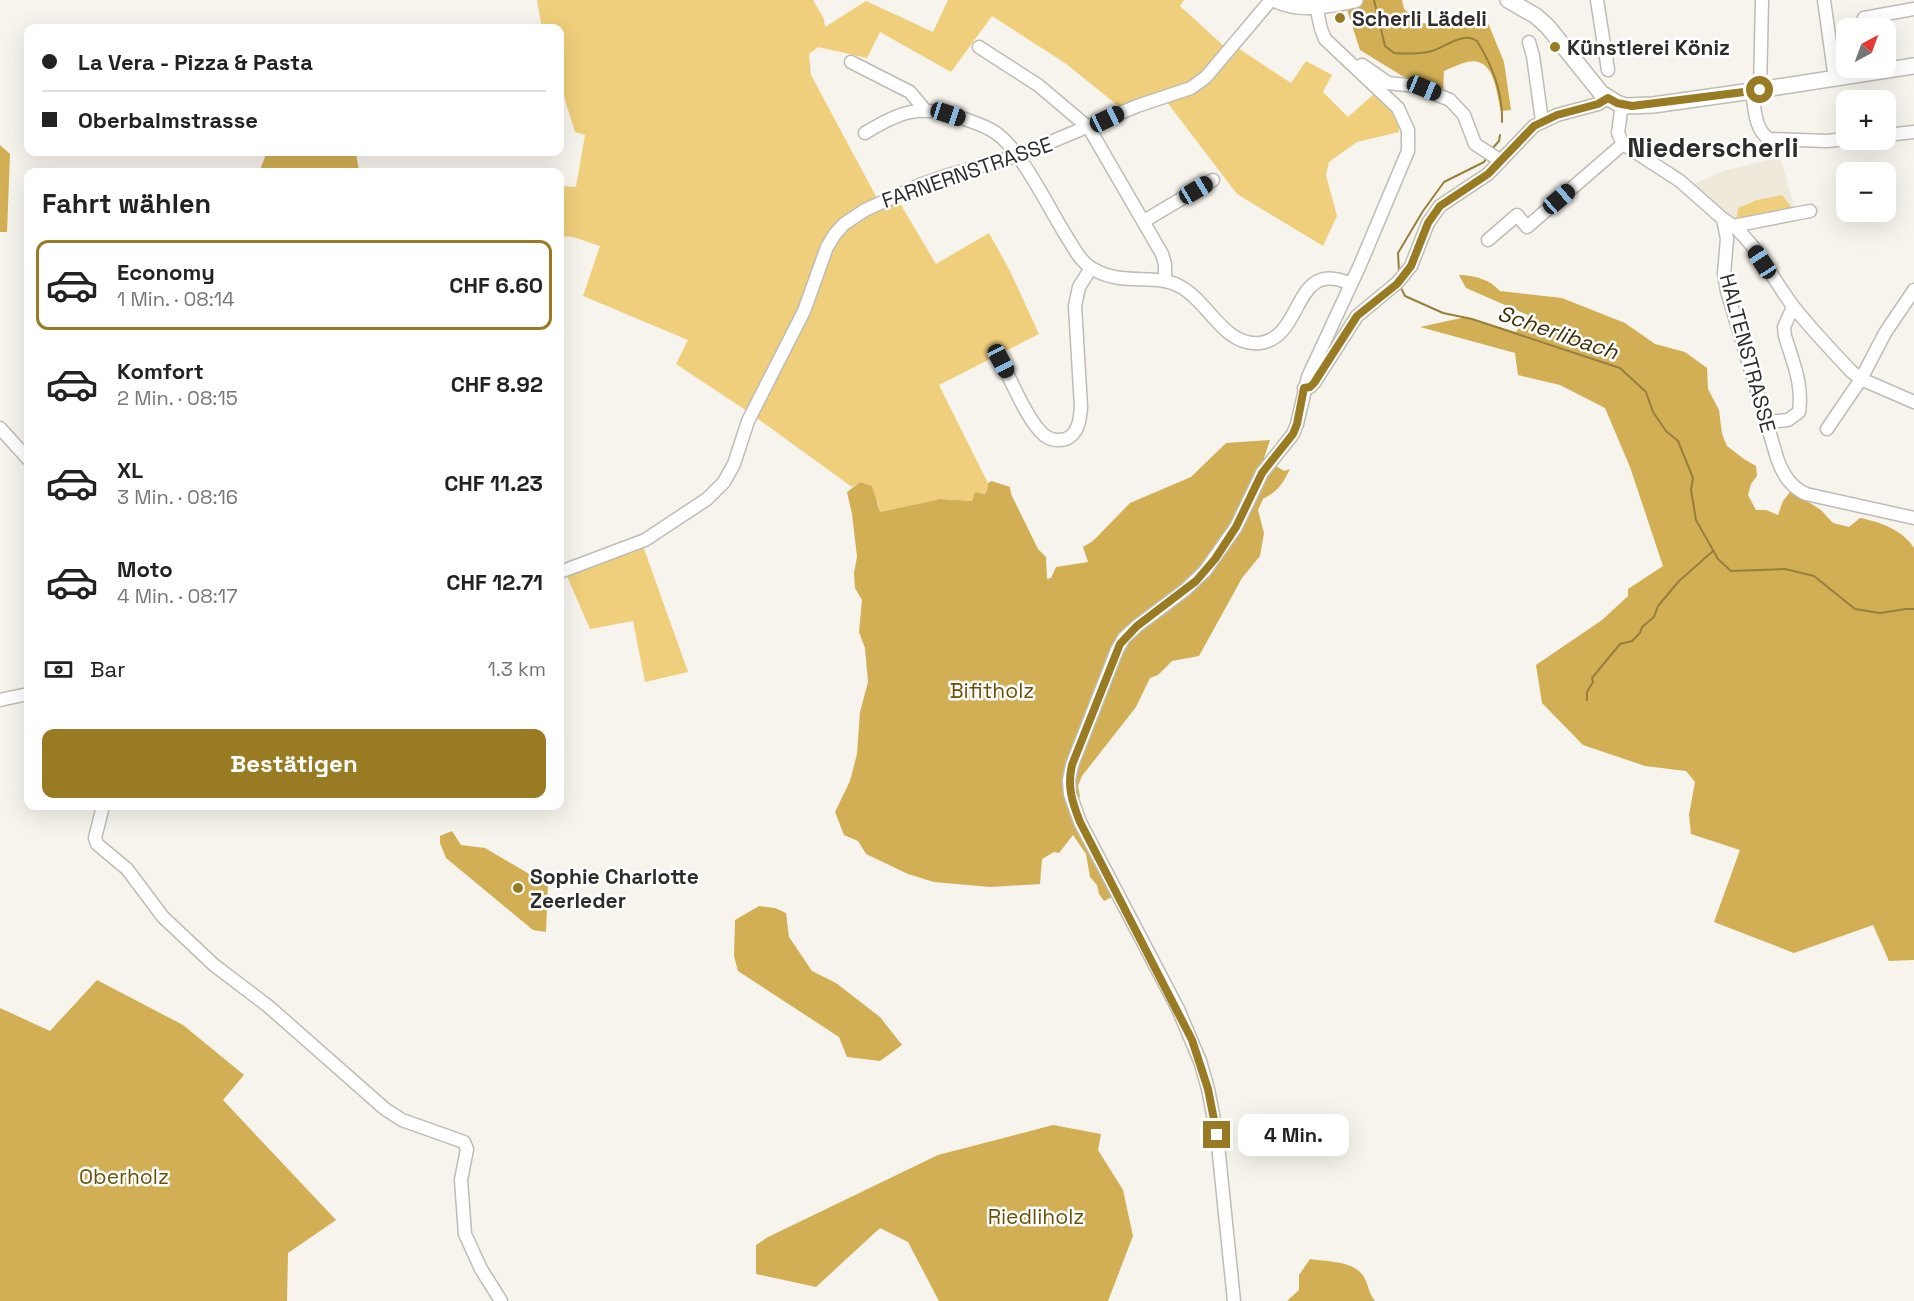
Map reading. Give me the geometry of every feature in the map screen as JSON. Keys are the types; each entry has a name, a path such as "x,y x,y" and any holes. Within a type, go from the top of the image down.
{"main road":[{"path":"1276,0 1294,6 1316,6 1349,1"},
{"path":"1508,0 1536,16 1548,27 1594,86 1608,98 1622,105 1653,105 1914,66"}],"street":[{"name":"FARNERNSTRASSE","path":"564,570 645,540 707,499 724,482 734,464 748,421 804,311 827,247 844,224 876,204 922,184 1017,156 1089,128 1137,106 1186,91 1197,85 1271,0"},
{"path":"1597,0 1608,70"},
{"path":"1762,0 1756,91 1758,127 1761,134 1769,139 1836,140"},
{"path":"1824,0 1835,79"},
{"path":"1234,1301 1217,1135 1210,1095 1200,1061 1178,1009 1080,822 1072,801 1069,780 1075,756 1120,644 1137,626 1196,581 1215,559 1236,527 1262,473 1293,434 1304,388 1316,358 1404,163 1409,140 1405,120 1395,104 1335,50 1322,33 1316,6"},
{"path":"1864,18 1914,9"},
{"path":"1529,42 1542,122"},
{"path":"979,47 1038,85 1089,128 1162,254 1165,264 1165,281"},
{"path":"1335,50 1348,54 1388,83 1420,87 1450,100 1464,115 1471,138 1481,149 1498,159"},
{"path":"851,62 910,92 925,110"},
{"path":"1304,388 1314,383 1357,316 1397,284 1411,266 1428,223 1440,206 1488,174 1498,159 1534,126 1557,115 1598,104 1608,98"},
{"path":"1622,105 1618,133 1623,144 1680,181 1728,223 1751,246 1793,306 1841,361 1861,379 1914,402"},
{"path":"865,133 894,116 910,111 925,110 948,114 987,127 999,135 1017,156 1075,250 1091,268 1106,276 1125,280 1165,281 1178,285 1192,293 1236,339 1259,343 1270,340 1284,329 1305,293 1319,281 1331,277 1351,284"},
{"path":"1896,134 1914,132"},
{"path":"1488,240 1517,215 1527,227 1623,144"},
{"path":"1144,221 1213,180"},
{"path":"1728,223 1810,212"},
{"name":"HALTENSTRASSE","path":"1728,223 1724,274 1727,291 1782,471 1797,490 1822,499 1914,518"},
{"path":"1001,361 1043,435 1056,440 1075,433 1080,421 1081,407 1075,306 1079,287 1091,268"},
{"path":"1827,429 1861,379 1885,333 1914,290"},
{"path":"1767,423 1788,420 1799,412 1800,385 1785,336 1785,327 1793,306"},
{"path":"0,428 24,455"},
{"path":"0,700 24,695"},
{"path":"102,810 95,838 98,846 123,866 163,917 214,965 275,1011 393,1116 466,1143 461,1180 463,1221 467,1241 501,1301"}],"shaded area":[{"path":"537,0 813,0 824,19 825,27 866,1 933,32 948,0 1184,0 1180,6 1226,48 1230,43 1291,83 1306,61 1332,75 1323,92 1348,117 1374,94 1395,116 1399,132 1357,142 1329,162 1326,175 1337,216 1323,246 1237,194 1160,93 1121,108 1065,63 992,16 951,72 880,32 867,58 818,47 809,54 811,75 879,202 895,195 936,264 989,233 1010,271 1039,334 939,385 988,483 987,491 973,501 940,499 880,512 878,503 860,482 852,487 747,411 676,364 688,340 583,296 600,246 564,236 564,186 576,187 585,135 575,132 564,97 564,24 541,24"},
{"path":"1780,157 1796,212 1736,220 1728,216 1692,185 1723,171"},
{"path":"1782,195 1792,208 1778,213 1734,219 1737,217 1738,208 1757,200"},
{"path":"643,546 688,672 645,682 633,621 590,629 566,574"}],"green space":[{"path":"1344,0 1402,0 1404,9 1421,23 1444,25 1463,17 1488,23 1504,62 1511,110 1501,111 1493,77 1483,64 1467,62 1444,71 1443,92 1412,82 1360,50"},
{"path":"0,145 10,154 7,232 0,232"},
{"path":"265,156 357,156 358,168 261,168"},
{"path":"1459,275 1482,279 1500,291 1562,298 1625,323 1655,344 1685,352 1707,368 1708,389 1719,410 1722,434 1727,446 1756,466 1757,476 1751,484 1748,495 1756,510 1766,510 1778,515 1783,501 1791,491 1821,510 1833,523 1849,527 1860,518 1875,522 1904,536 1914,548 1914,960 1889,961 1873,925 1794,953 1714,922 1740,850 1691,834 1689,815 1695,782 1686,771 1645,766 1583,745 1542,703 1536,665 1602,620 1628,596 1628,589 1663,566 1630,467 1605,408 1560,385 1518,375 1515,353 1420,327 1466,317 1516,332 1528,315 1466,288"},
{"name":"Bifitholz","path":"1270,440 1264,458 1284,471 1290,469 1279,487 1263,499 1258,510 1264,533 1260,556 1242,578 1199,656 1172,661 1158,675 1150,678 1136,707 1082,776 1078,786 1080,797 1067,805 1116,895 1104,901 1097,885 1090,877 1086,854 1073,835 1059,853 1054,852 1042,859 1040,884 990,887 934,882 908,874 866,854 858,841 844,835 835,812 850,781 857,754 860,712 868,682 865,648 859,632 862,600 855,588 854,573 857,557 847,492 860,482 872,486 880,512 940,499 972,501 975,492 984,494 988,483 992,481 1010,487 1011,494 1038,549 1046,557 1047,579 1051,578 1056,567 1088,562 1083,547 1093,541 1130,503 1191,477 1226,443"},
{"path":"452,831 461,845 485,848 548,885 546,932 533,930 446,858 440,843 440,836"},
{"path":"759,906 775,908 786,913 789,937 812,971 836,983 880,1017 902,1045 880,1061 847,1057 839,1037 738,971 734,956 735,920"},
{"name":"Oberholz","path":"97,980 183,1025 244,1075 223,1100 336,1220 288,1253 287,1301 0,1301 0,1008 50,1031"},
{"name":"Riedliholz","path":"1053,1125 1101,1134 1098,1150 1123,1190 1133,1236 1108,1301 939,1301 908,1242 880,1228 816,1287 756,1274 756,1245 768,1237 938,1155"},
{"path":"1310,1259 1341,1263 1355,1268 1365,1279 1375,1301 1287,1301 1299,1290 1299,1275"}],"waterway":[{"name":"Scherlibach","path":"1374,0 1385,46 1394,53 1427,52 1466,38 1477,41 1495,80 1501,100 1502,122"},
{"name":"Scherlibach","path":"1491,150 1499,141 1500,135"},
{"name":"Scherlibach","path":"1399,271 1398,253 1423,211 1444,182 1484,162 1487,157"},
{"name":"Scherlibach","path":"1400,286 1405,296 1443,313 1472,319 1620,368 1646,392 1653,412 1666,431 1678,441 1693,478 1691,490 1696,520 1718,559 1731,571 1785,569 1814,576 1855,609 1880,613 1914,609"},
{"path":"1587,700 1587,692 1593,682 1592,678 1620,644 1632,641 1640,633 1642,627 1654,617 1658,606 1679,581 1713,551"}],"place":[{"name":"Scherli Lädeli","path":"1340,18"},
{"name":"Künstlerei Köniz","path":"1555,47"},
{"name":"Sophie Charlotte Zeerleder","path":"518,888"}],"district":[{"name":"Niederscherli","path":"1713,147"}],"route":[{"path":"1217,1135 1208,1089 1192,1040 1080,822 1070,794 1069,780 1072,765 1117,651 1130,631 1190,586 1215,559 1236,527 1262,473 1293,434 1304,388 1314,383 1357,316 1397,284 1411,266 1428,223 1440,206 1488,174 1534,126 1557,115 1598,104 1608,98 1626,106 1653,105 1760,90"}]}
